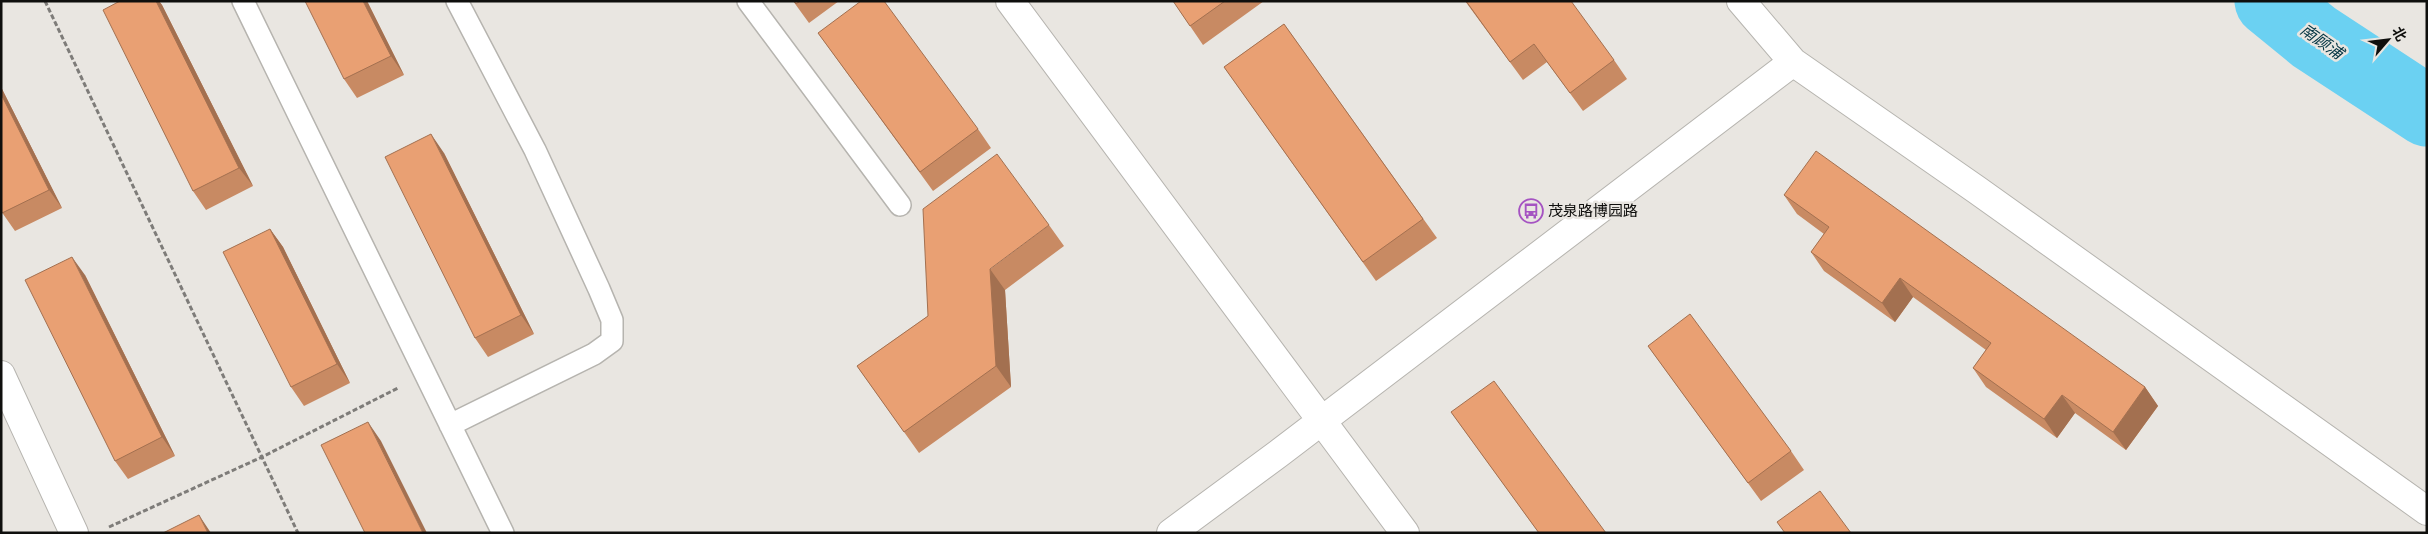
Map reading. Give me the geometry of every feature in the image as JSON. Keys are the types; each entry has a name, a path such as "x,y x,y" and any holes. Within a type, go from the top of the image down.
{"street":[{"path":"1010,1 1405,533"},
{"path":"1741,1 1793,62 1985,195 2427,511"},
{"path":"1171,533 1793,62"},
{"path":"1,375 74,533"}],"lane":[{"path":"243,1 503,533"},
{"path":"450,425 594,354 612,341 612,320 599,289 535,150 458,1"},
{"path":"748,1 900,205"}],"path":[{"path":"45,1 298,533"},
{"path":"104,529 262,456 426,374"}],"building":[{"path":"120,1 156,1 239,168 193,191 103,10"},
{"path":"305,1 363,1 391,56 344,79"},
{"path":"861,1 884,1 978,129 920,172 818,33"},
{"path":"1173,1 1225,1 1190,26"},
{"path":"1466,1 1571,1 1614,60 1570,93 1534,44 1510,62"},
{"path":"1284,24 1423,219 1363,262 1224,67"},
{"path":"1,94 49,190 2,213 1,211"},
{"path":"431,134 521,315 475,338 385,157"},
{"path":"1816,151 2145,387 2113,432 2062,395 2044,419 1973,368 1991,343 1900,278 1882,303 1811,252 1829,227 1784,195"},
{"path":"997,154 1049,225 990,269 996,366 904,432 857,366 928,316 923,209"},
{"path":"270,229 337,364 291,387 223,252"},
{"path":"72,257 162,437 115,461 25,280"},
{"path":"1690,314 1791,451 1748,483 1648,346"},
{"path":"1494,381 1606,533 1539,533 1451,412"},
{"path":"368,422 423,533 365,533 321,445"},
{"path":"1820,491 1851,533 1785,533 1777,522"},
{"path":"199,515 208,533 163,533"}],"waterway":[{"name":"南顾浦","path":"2270,1 2314,37 2427,111"}],"place":[{"name":"茂泉路博园路","path":"1531,211"}]}
